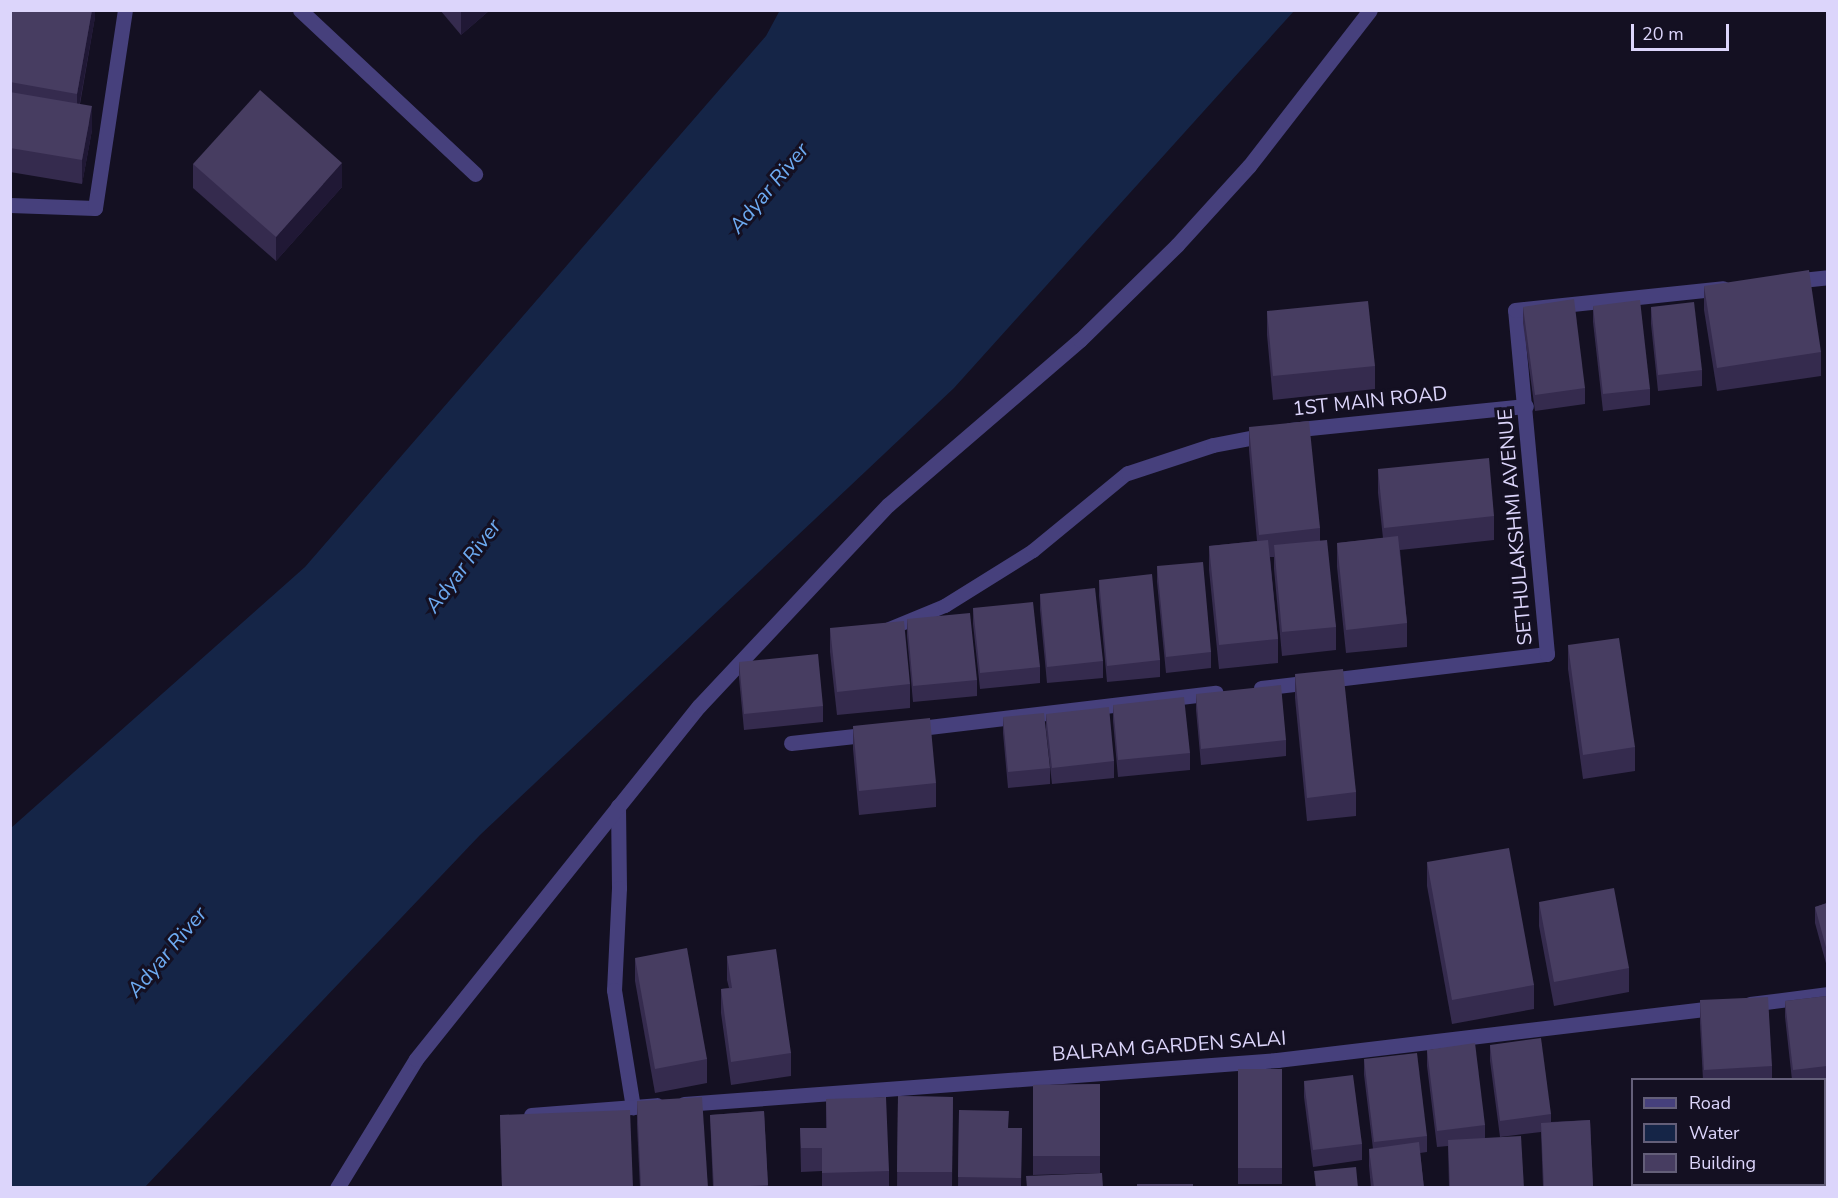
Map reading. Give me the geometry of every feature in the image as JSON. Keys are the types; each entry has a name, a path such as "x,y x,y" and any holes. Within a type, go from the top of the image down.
{"street":[{"path":"10,205 95,208 125,10"},
{"path":"300,10 475,174"},
{"path":"337,1188 416,1059 699,706 888,506 1080,340 1177,245 1249,166 1370,10"},
{"path":"1781,282 1827,277"},
{"name":"SETHULAKSHMI AVENUE","path":"791,743 1547,654 1526,406 1515,310 1735,287"},
{"name":"1ST MAIN ROAD","path":"1128,473 1213,445 1309,427 1526,406"},
{"path":"618,806 619,888 614,990 633,1107"},
{"name":"BALRAM GARDEN SALAI","path":"512,1116 1277,1060 1827,994"}],"lane":[{"name":"1ST MAIN ROAD","path":"878,634 945,606 1033,551 1128,473"}],"water":[{"name":"Adyar River","path":"780,10 1294,11 954,388 480,835 145,1187 11,1187 11,828 305,567 766,36"}],"building":[{"path":"10,10 92,10 77,94 10,82"},
{"path":"260,90 342,163 276,237 193,164"},
{"path":"10,92 92,106 82,160 10,148"},
{"path":"1809,270 1821,352 1717,368 1704,286"},
{"path":"1574,299 1585,388 1535,395 1523,307"},
{"path":"1640,300 1650,389 1603,394 1593,306"},
{"path":"1368,301 1375,366 1273,376 1267,311"},
{"path":"1694,302 1702,370 1658,375 1651,307"},
{"path":"1309,421 1320,528 1259,535 1249,427"},
{"path":"1489,458 1494,516 1384,528 1378,469"},
{"path":"1398,536 1407,623 1346,630 1337,543"},
{"path":"1268,540 1278,639 1219,645 1209,546"},
{"path":"1327,540 1336,627 1282,632 1274,545"},
{"path":"1203,562 1211,652 1166,657 1157,566"},
{"path":"1152,574 1160,660 1107,666 1099,580"},
{"path":"1095,588 1103,661 1047,667 1040,594"},
{"path":"1033,602 1040,667 980,673 973,608"},
{"path":"970,613 977,680 913,686 907,619"},
{"path":"904,621 910,684 837,692 830,628"},
{"path":"1619,638 1635,747 1583,755 1568,645"},
{"path":"818,654 823,706 744,714 739,662"},
{"path":"1343,669 1356,792 1307,798 1295,674"},
{"path":"1281,685 1286,740 1201,749 1196,694"},
{"path":"1184,697 1190,753 1118,760 1113,705"},
{"path":"1109,707 1114,761 1052,768 1046,714"},
{"path":"1044,713 1050,768 1008,772 1003,717"},
{"path":"930,718 936,783 859,791 853,726"},
{"path":"1509,848 1534,985 1452,1000 1427,862"},
{"path":"1614,888 1629,968 1554,982 1539,902"},
{"path":"1827,903 1827,951 1815,907"},
{"path":"687,948 707,1059 655,1069 635,958"},
{"path":"776,949 791,1053 731,1062 721,989 732,988 727,956"},
{"path":"1827,996 1827,1066 1793,1070 1785,1001"},
{"path":"1768,997 1772,1066 1704,1070 1700,1000"},
{"path":"1541,1038 1551,1114 1500,1121 1490,1045"},
{"path":"1475,1043 1485,1125 1437,1131 1427,1050"},
{"path":"1417,1053 1427,1136 1374,1142 1364,1059"},
{"path":"1238,1069 1282,1069 1282,1168 1238,1168"},
{"path":"1353,1075 1362,1144 1313,1150 1304,1081"},
{"path":"1100,1084 1100,1156 1033,1156 1033,1085"},
{"path":"898,1096 953,1097 952,1172 897,1172"},
{"path":"702,1097 708,1188 641,1188 637,1101"},
{"path":"886,1097 889,1171 822,1173 822,1148 801,1148 800,1128 827,1128 826,1099"},
{"path":"630,1110 633,1188 502,1188 500,1115"},
{"path":"959,1110 1009,1111 1008,1128 1022,1128 1021,1178 958,1177"},
{"path":"764,1111 768,1185 714,1188 710,1115"},
{"path":"1590,1120 1593,1186 1544,1188 1541,1123"},
{"path":"1521,1136 1524,1188 1450,1188 1448,1140"},
{"path":"1419,1142 1424,1188 1374,1188 1369,1149"},
{"path":"1356,1167 1358,1188 1316,1188 1314,1171"},
{"path":"1102,1173 1103,1188 1027,1188 1026,1176"},
{"path":"1137,1184 1193,1184 1193,1188 1137,1188"},
{"path":"1731,1186 1802,1186 1802,1188 1731,1188"}]}
